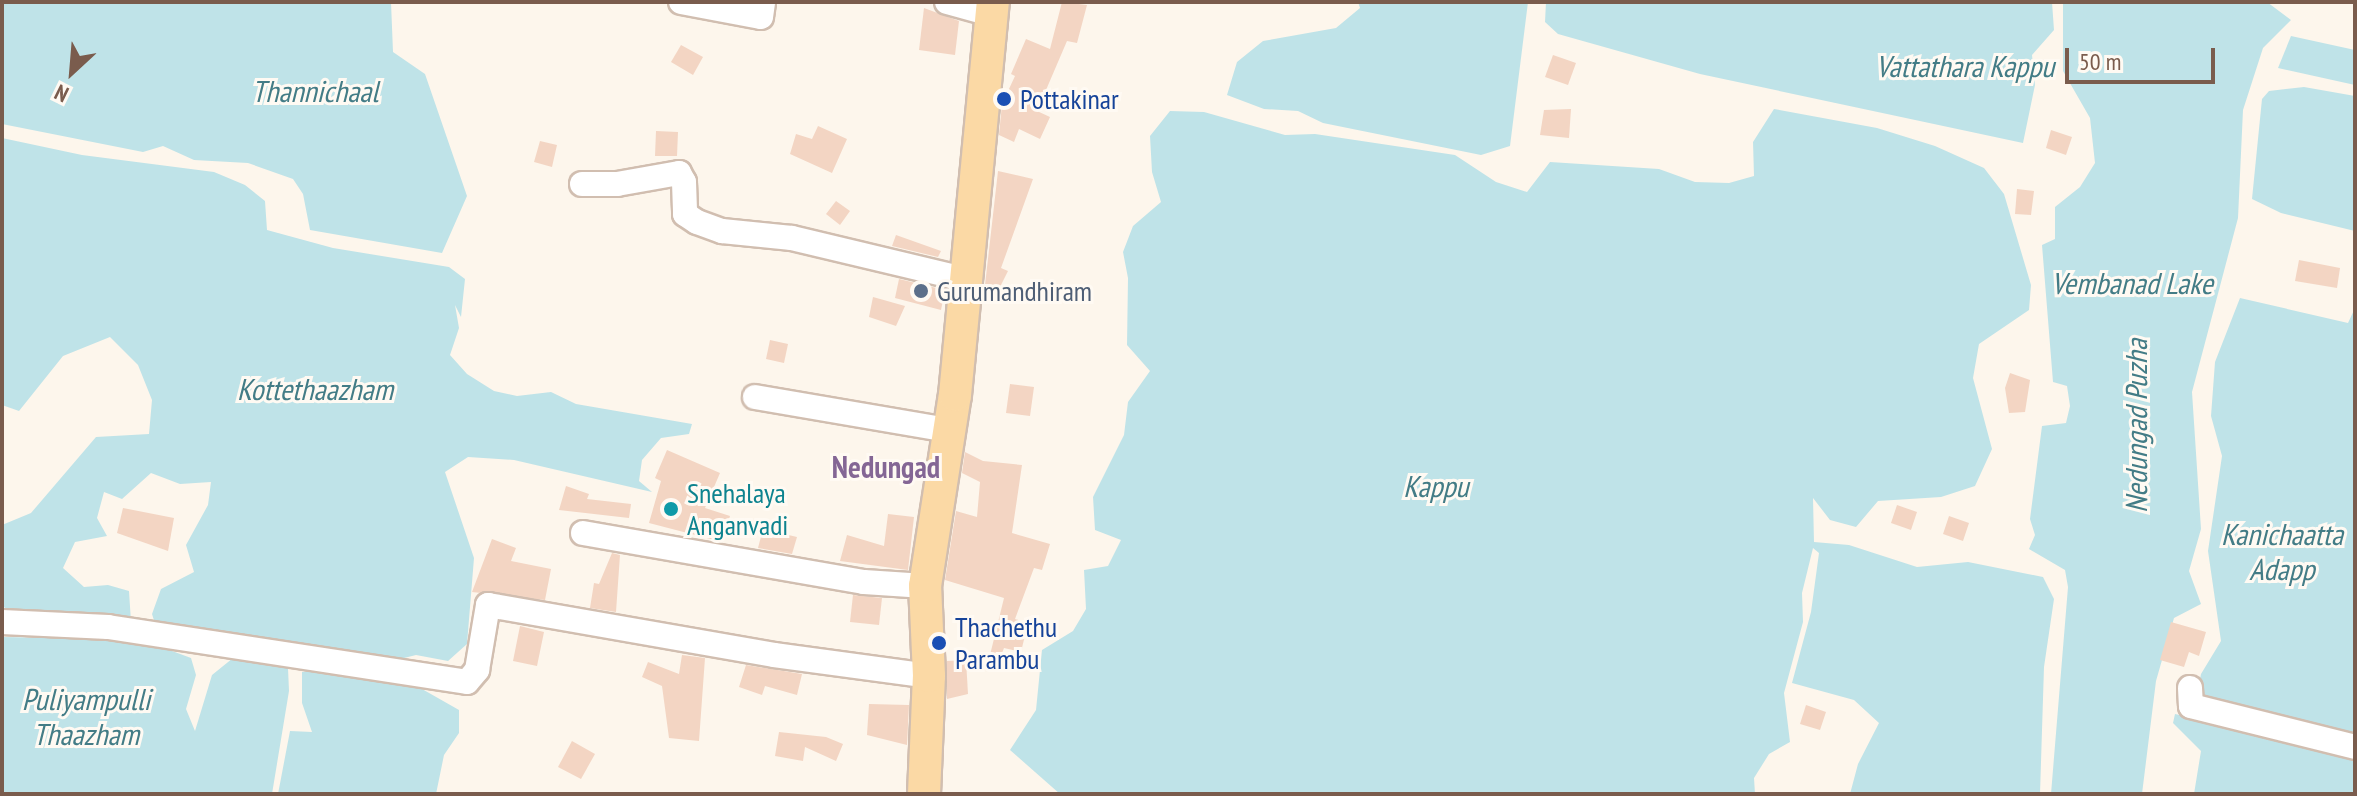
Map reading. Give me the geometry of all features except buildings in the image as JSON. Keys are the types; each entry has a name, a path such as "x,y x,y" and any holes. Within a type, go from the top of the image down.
{"main road":[{"path":"924,794 929,676 925,586 949,430 964,279 980,164 992,8"}],"street":[{"path":"681,2 709,7 762,9"},
{"path":"947,2 992,8"},
{"path":"582,184 679,173 684,182 685,214 697,222 722,231 792,238 964,279"},
{"path":"755,397 949,430"},
{"path":"583,533 864,582 925,586"},
{"path":"2,622 108,627 467,682 477,670 488,605 774,655 929,676"},
{"path":"2190,688 2191,706 2355,747"}],"water":[{"name":"Thannichaal","path":"2,2 391,2 393,52 425,74 467,196 442,253 310,230 303,194 293,179 248,163 194,160 163,146 143,152 2,124"},
{"path":"1358,2 1528,2 1510,146 1481,155 1323,123 1298,111 1264,109 1227,95 1237,62 1263,41 1336,28 1360,8"},
{"name":"Vattathara Kappu","path":"1546,2 2052,2 2054,30 2032,55 2035,85 2023,143 1700,74 1558,34 1545,22"},
{"name":"Vembanad Lake","path":"2063,2 2267,2 2291,20 2263,48 2243,110 2238,218 2192,392 2201,529 2189,571 2201,604 2174,618 2156,681 2142,794 2051,794 2068,587 2065,570 2029,549 2035,535 2030,519 2042,426 2066,423 2070,406 2067,386 2053,382 2042,245 2055,239 2055,207 2080,187 2095,163 2090,118 2063,71"},
{"path":"2291,36 2355,50 2355,85 2278,68"},
{"path":"2304,87 2355,96 2355,231 2281,213 2252,199 2262,99 2269,91"},
{"name":"Kappu","path":"1774,109 1877,128 1935,146 1984,168 2004,194 2031,285 2029,310 1979,344 1973,378 1992,449 1975,486 1941,497 1878,501 1856,527 1830,520 1813,498 1814,542 1849,545 1917,567 1968,562 2043,577 2054,599 2044,667 2040,794 1850,794 1858,764 1879,723 1854,700 1792,683 1811,612 1819,553 1813,548 1802,593 1803,622 1784,693 1790,742 1769,754 1754,778 1755,794 1060,794 1010,750 1036,710 1042,650 1073,631 1086,609 1084,570 1108,566 1121,540 1095,530 1093,497 1124,435 1128,402 1150,371 1127,345 1128,278 1123,252 1133,226 1161,202 1152,172 1150,136 1170,111 1204,112 1285,135 1315,134 1455,155 1496,182 1527,192 1550,162 1659,169 1695,182 1729,183 1754,176 1753,142"},
{"name":"Kottethaazham","path":"2,138 82,155 214,172 245,185 265,201 267,230 333,248 449,267 465,279 461,317 455,305 459,328 450,355 467,374 494,391 517,396 551,392 576,404 692,424 689,434 661,438 642,460 639,481 652,492 514,460 468,457 445,472 474,558 467,644 448,661 416,655 396,660 158,633 152,614 161,589 194,572 186,545 208,505 211,482 180,484 151,473 122,499 104,492 97,518 107,536 75,542 63,568 84,587 108,585 129,591 131,622 17,619 4,607 2,525 31,513 96,437 149,434 152,400 138,365 110,337 63,356 19,411 2,405"},
{"name":"Kanichaatta Adapp","path":"2240,298 2348,323 2355,308 2355,736 2196,700 2201,674 2221,641 2208,551 2222,456 2211,416 2215,362"},
{"name":"Puliyampulli Thaazham","path":"2,637 117,639 153,644 191,658 196,675 186,709 195,731 212,675 238,654 273,656 288,668 289,691 272,794 2,794"},
{"path":"328,669 353,678 415,685 459,710 459,733 444,755 436,794 278,794 290,731 312,732 302,703 302,672"},
{"path":"2175,714 2355,754 2355,794 2194,794 2201,751 2173,723"}],"place":[{"name":"Pottakinar","path":"1004,99"},
{"name":"Gurumandhiram","path":"921,291"},
{"name":"Snehalaya Anganvadi","path":"671,509"},
{"name":"Thachethu Parambu","path":"939,643"}],"district":[{"name":"Nedungad","path":"886,467"}],"water label":[{"name":"Nedungad Puzha","path":"2136,426"}]}
